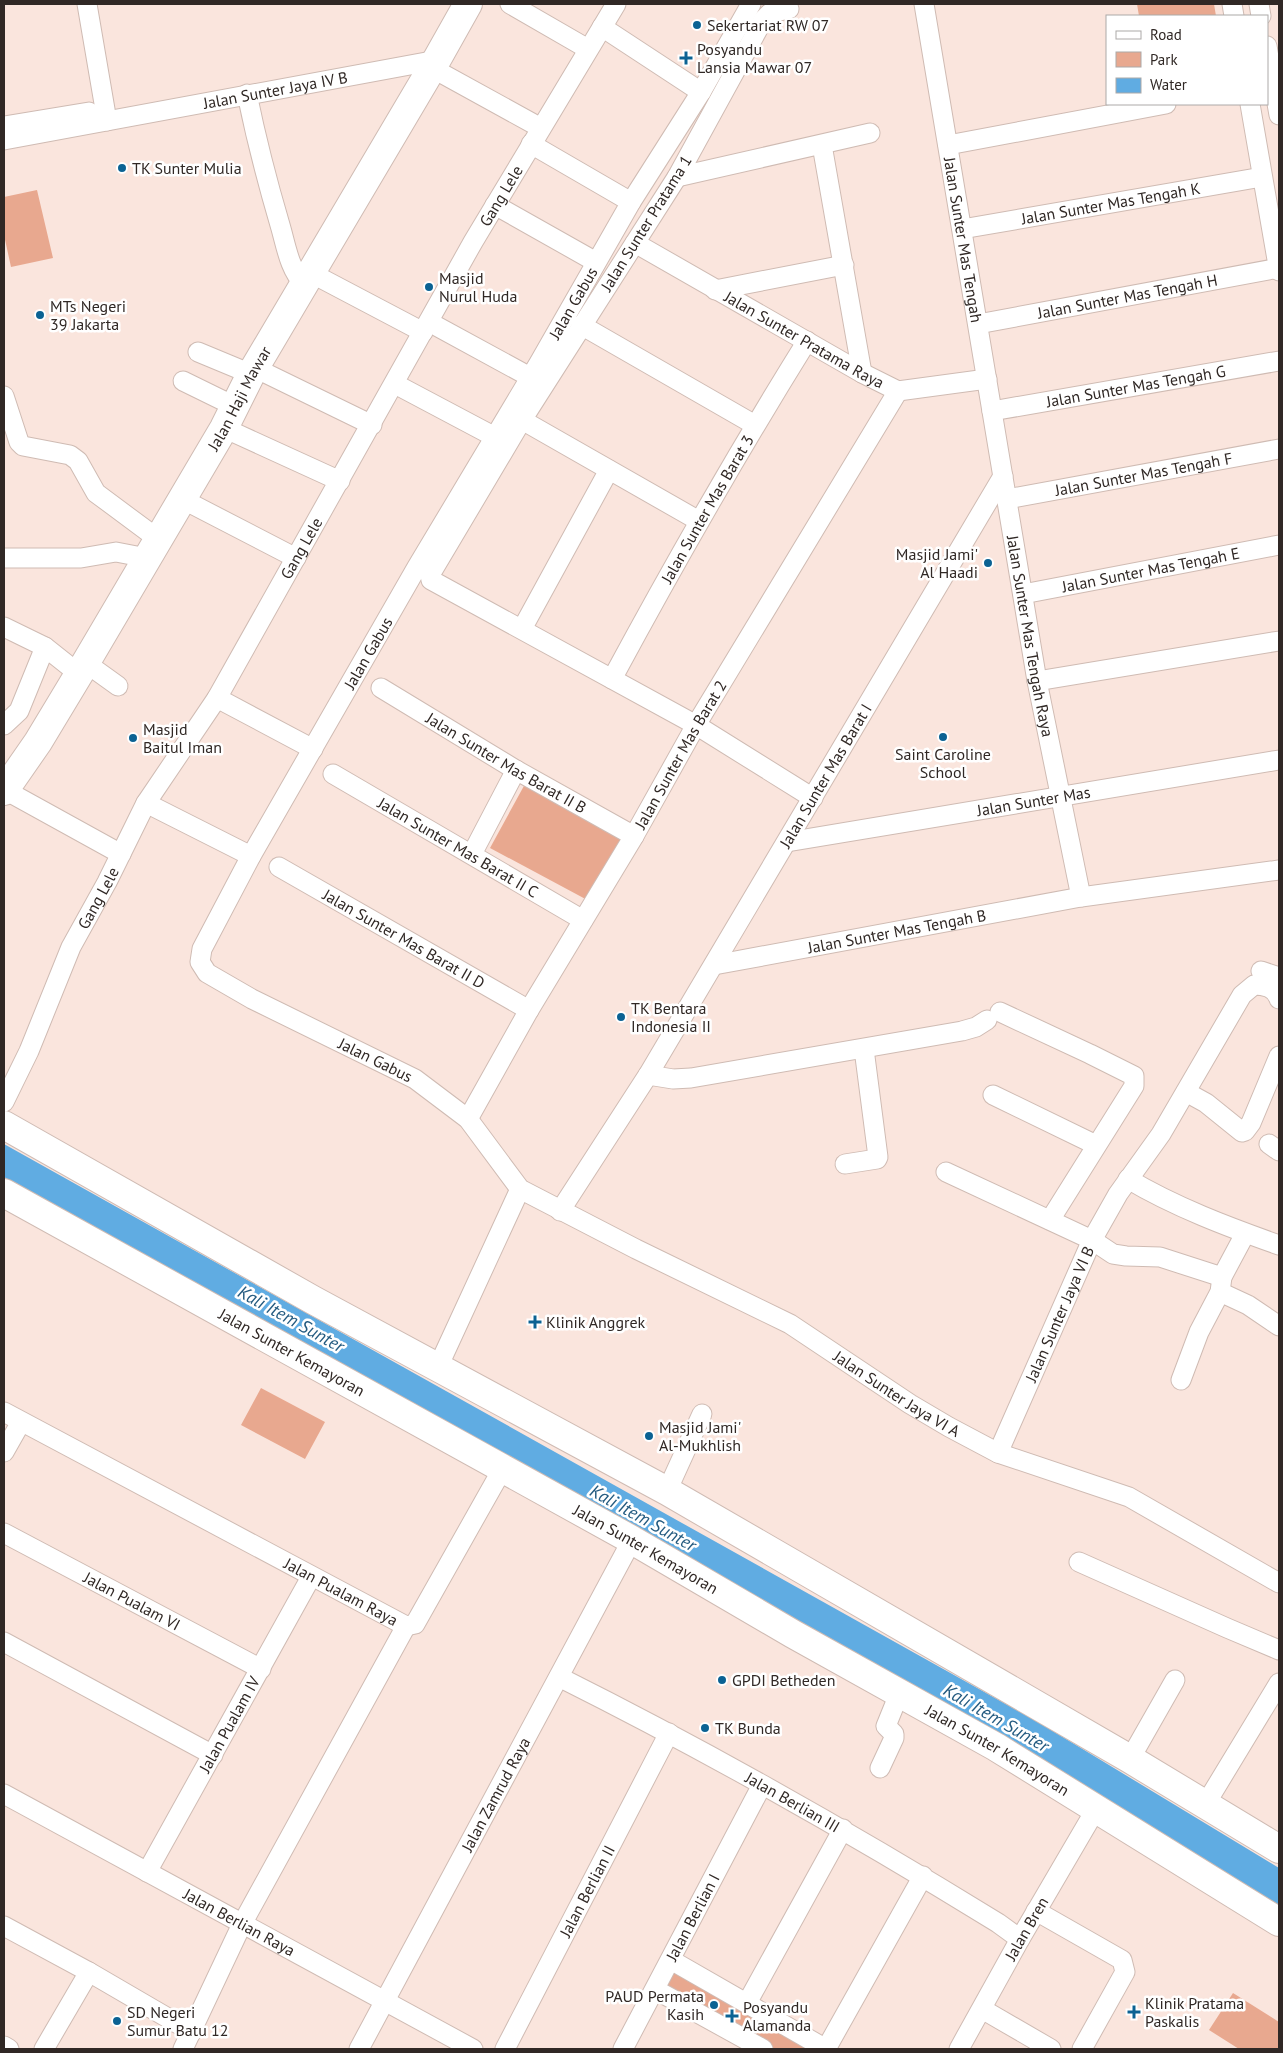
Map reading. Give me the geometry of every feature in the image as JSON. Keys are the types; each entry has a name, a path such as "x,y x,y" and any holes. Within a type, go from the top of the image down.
{"main road":[{"name":"Jalan Haji Mawar","path":"4,790 82,669 153,549 229,417 253,371 435,64 468,4"},
{"path":"4,1125 313,1300 667,1491 1130,1759 1279,1849"},
{"name":"Jalan Sunter Kemayoran","path":"4,1193 632,1540 899,1694 996,1747 1279,1922"}],"street":[{"path":"87,4 109,117"},
{"path":"510,4 588,49"},
{"name":"Gang Lele","path":"4,1102 29,1051 71,947 121,854 146,802 217,698 495,205 616,4"},
{"name":"Jalan Gabus","path":"520,1189 468,1119 415,1079 252,999 207,973 200,962 202,949 251,856 412,575 495,437 631,202 701,92 751,4"},
{"name":"Jalan Sunter Mas Tengah","path":"924,4 1003,476"},
{"name":"Jalan Sunter Pratama 1","path":"522,629 431,580 430,575 522,420 677,177 763,20 770,13 789,10"},
{"path":"602,27 701,92"},
{"path":"1268,51 1279,110"},
{"path":"435,64 541,128"},
{"name":"Jalan Sunter Jaya IV B","path":"109,117 435,64"},
{"path":"247,94 262,166 297,277 308,279 426,327 530,377"},
{"path":"948,145 1161,105"},
{"path":"1250,105 1279,269"},
{"path":"4,126 109,117"},
{"path":"4,140 109,117"},
{"path":"677,177 870,133"},
{"path":"531,144 631,202"},
{"path":"822,145 862,373"},
{"name":"Jalan Sunter Mas Tengah K","path":"962,229 1262,177"},
{"path":"495,205 596,262"},
{"name":"Jalan Sunter Pratama Raya","path":"635,243 862,373 898,391 987,379"},
{"path":"715,290 844,265"},
{"name":"Jalan Sunter Mas Tengah H","path":"978,324 1279,269"},
{"path":"581,325 755,425"},
{"name":"Jalan Sunter Mas Barat 3","path":"612,679 699,520 807,341"},
{"path":"198,352 253,371 372,425"},
{"name":"Jalan Sunter Mas Tengah G","path":"992,411 1279,361"},
{"path":"184,382 229,417 340,481"},
{"path":"395,384 495,437"},
{"name":"Jalan Sunter Mas Barat 2","path":"468,1119 529,1010 634,836 696,725 898,391"},
{"path":"4,396 19,442 23,446 70,455 78,460 96,493 153,549"},
{"path":"522,420 699,520"},
{"name":"Jalan Sunter Mas Tengah F","path":"1007,499 1279,449"},
{"path":"609,470 522,629 696,725 813,798"},
{"name":"Jalan Sunter Mas Tengah Raya","path":"1003,476 1037,681 1062,797"},
{"name":"Jalan Sunter Mas Barat I","path":"560,1211 648,1075 1003,476"},
{"path":"182,499 296,558"},
{"name":"Jalan Sunter Mas Tengah E","path":"1023,594 1279,545"},
{"path":"4,558 81,558 116,552 153,549"},
{"path":"4,628 45,647 82,669 118,686"},
{"path":"1037,681 1279,641"},
{"path":"4,724 19,711 45,647"},
{"name":"Jalan Sunter Mas Barat II B","path":"381,688 516,770 634,836"},
{"path":"217,698 313,749"},
{"name":"Jalan Sunter Mas","path":"787,842 1279,760"},
{"path":"472,854 516,770"},
{"name":"Jalan Sunter Mas Barat II C","path":"333,774 583,920"},
{"path":"4,790 121,854"},
{"path":"1062,797 1081,897"},
{"path":"146,802 251,856"},
{"name":"Jalan Sunter Mas Barat II D","path":"279,867 529,1010"},
{"name":"Jalan Sunter Mas Tengah B","path":"714,964 1081,897 1279,870"},
{"path":"1268,978 1279,1000"},
{"name":"Jalan Sunter Jaya VI B","path":"998,1453 1092,1240 1128,1179 1162,1134 1242,995 1254,985 1268,978"},
{"path":"648,1075 673,1079 691,1078 864,1049 976,1028 994,1016 1090,1054 1134,1076 1134,1086 1050,1220"},
{"path":"845,1164 877,1159 878,1157 864,1049"},
{"path":"1186,1092 1206,1103 1242,1132 1245,1131 1251,1123 1279,1056"},
{"path":"993,1095 1096,1144"},
{"path":"946,1172 1092,1240 1119,1255 1160,1257 1221,1284 1279,1326"},
{"path":"1128,1179 1150,1192 1245,1234 1279,1245"},
{"path":"438,1367 520,1189"},
{"name":"Jalan Sunter Jaya VI A","path":"520,1189 560,1211 790,1324 910,1404 998,1453 1129,1497 1279,1583"},
{"path":"1181,1380 1198,1332 1245,1234"},
{"name":"Jalan Pualam Raya","path":"4,1412 406,1626 242,1924 192,2032 182,2049"},
{"path":"667,1491 702,1414"},
{"path":"4,1452 21,1422"},
{"path":"406,1626 414,1624 503,1468"},
{"name":"Jalan Pualam VI","path":"4,1533 261,1669"},
{"name":"Jalan Zamrud Raya","path":"360,2049 632,1540"},
{"path":"1079,1562 1279,1650"},
{"name":"Jalan Pualam IV","path":"147,1872 311,1577"},
{"path":"4,1642 213,1755"},
{"name":"Jalan Berlian III","path":"559,1677 669,1733 843,1829 923,1876 1020,1939"},
{"path":"1130,1759 1175,1680"},
{"path":"1205,1805 1279,1683"},
{"path":"880,1768 894,1738 894,1734 886,1726 899,1694"},
{"name":"Jalan Berlian II","path":"505,2049 669,1733"},
{"name":"Jalan Berlian I","path":"623,2049 672,1960 762,1785"},
{"name":"Jalan Berlian Raya","path":"4,1794 473,2049"},
{"name":"Jalan Bren","path":"959,2049 1020,1939 1096,1809"},
{"path":"747,2004 843,1829"},
{"path":"672,1960 826,2049 923,1876"},
{"path":"1036,1911 1122,1960 1124,1965 1125,1972 1082,2049"},
{"path":"4,1926 89,1972 192,2032"},
{"path":"44,2049 89,1972"},
{"path":"656,1990 763,2049"},
{"path":"982,2009 1051,2049"},
{"path":"4,2046 9,2049"}],"green space":[{"path":"1137,4 1214,4 1216,15 1139,15"},
{"path":"37,190 53,258 11,267 4,235 4,197"},
{"path":"525,784 626,838 591,902 490,848"},
{"path":"261,1388 325,1422 305,1459 241,1425"},
{"path":"674,1963 819,2049 768,2049 660,1988"},
{"path":"1233,1993 1279,2022 1279,2049 1239,2049 1209,2030"}],"water":[{"name":"Kali Item Sunter","path":"4,1144 1038,1722 1279,1868 1279,1905 1023,1749 4,1177"}],"place":[{"name":"Sekertariat RW 07","path":"697,25"},
{"name":"Posyandu Lansia Mawar 07","path":"686,58"},
{"name":"TK Sunter Mulia","path":"122,168"},
{"name":"Masjid Nurul Huda","path":"429,287"},
{"name":"MTs Negeri 39 Jakarta","path":"40,315"},
{"name":"Masjid Jami' Al Haadi","path":"988,563"},
{"name":"Saint Caroline School","path":"943,737"},
{"name":"Masjid Baitul Iman","path":"133,738"},
{"name":"TK Bentara Indonesia II","path":"621,1017"},
{"name":"Klinik Anggrek","path":"535,1322"},
{"name":"Masjid Jami' Al-Mukhlish","path":"649,1436"},
{"name":"GPDI Betheden","path":"722,1680"},
{"name":"TK Bunda","path":"705,1728"},
{"name":"PAUD Permata Kasih","path":"714,2005"},
{"name":"Klinik Pratama Paskalis","path":"1134,2012"},
{"name":"Posyandu Alamanda","path":"732,2016"},
{"name":"SD Negeri Sumur Batu 12","path":"117,2021"}]}
